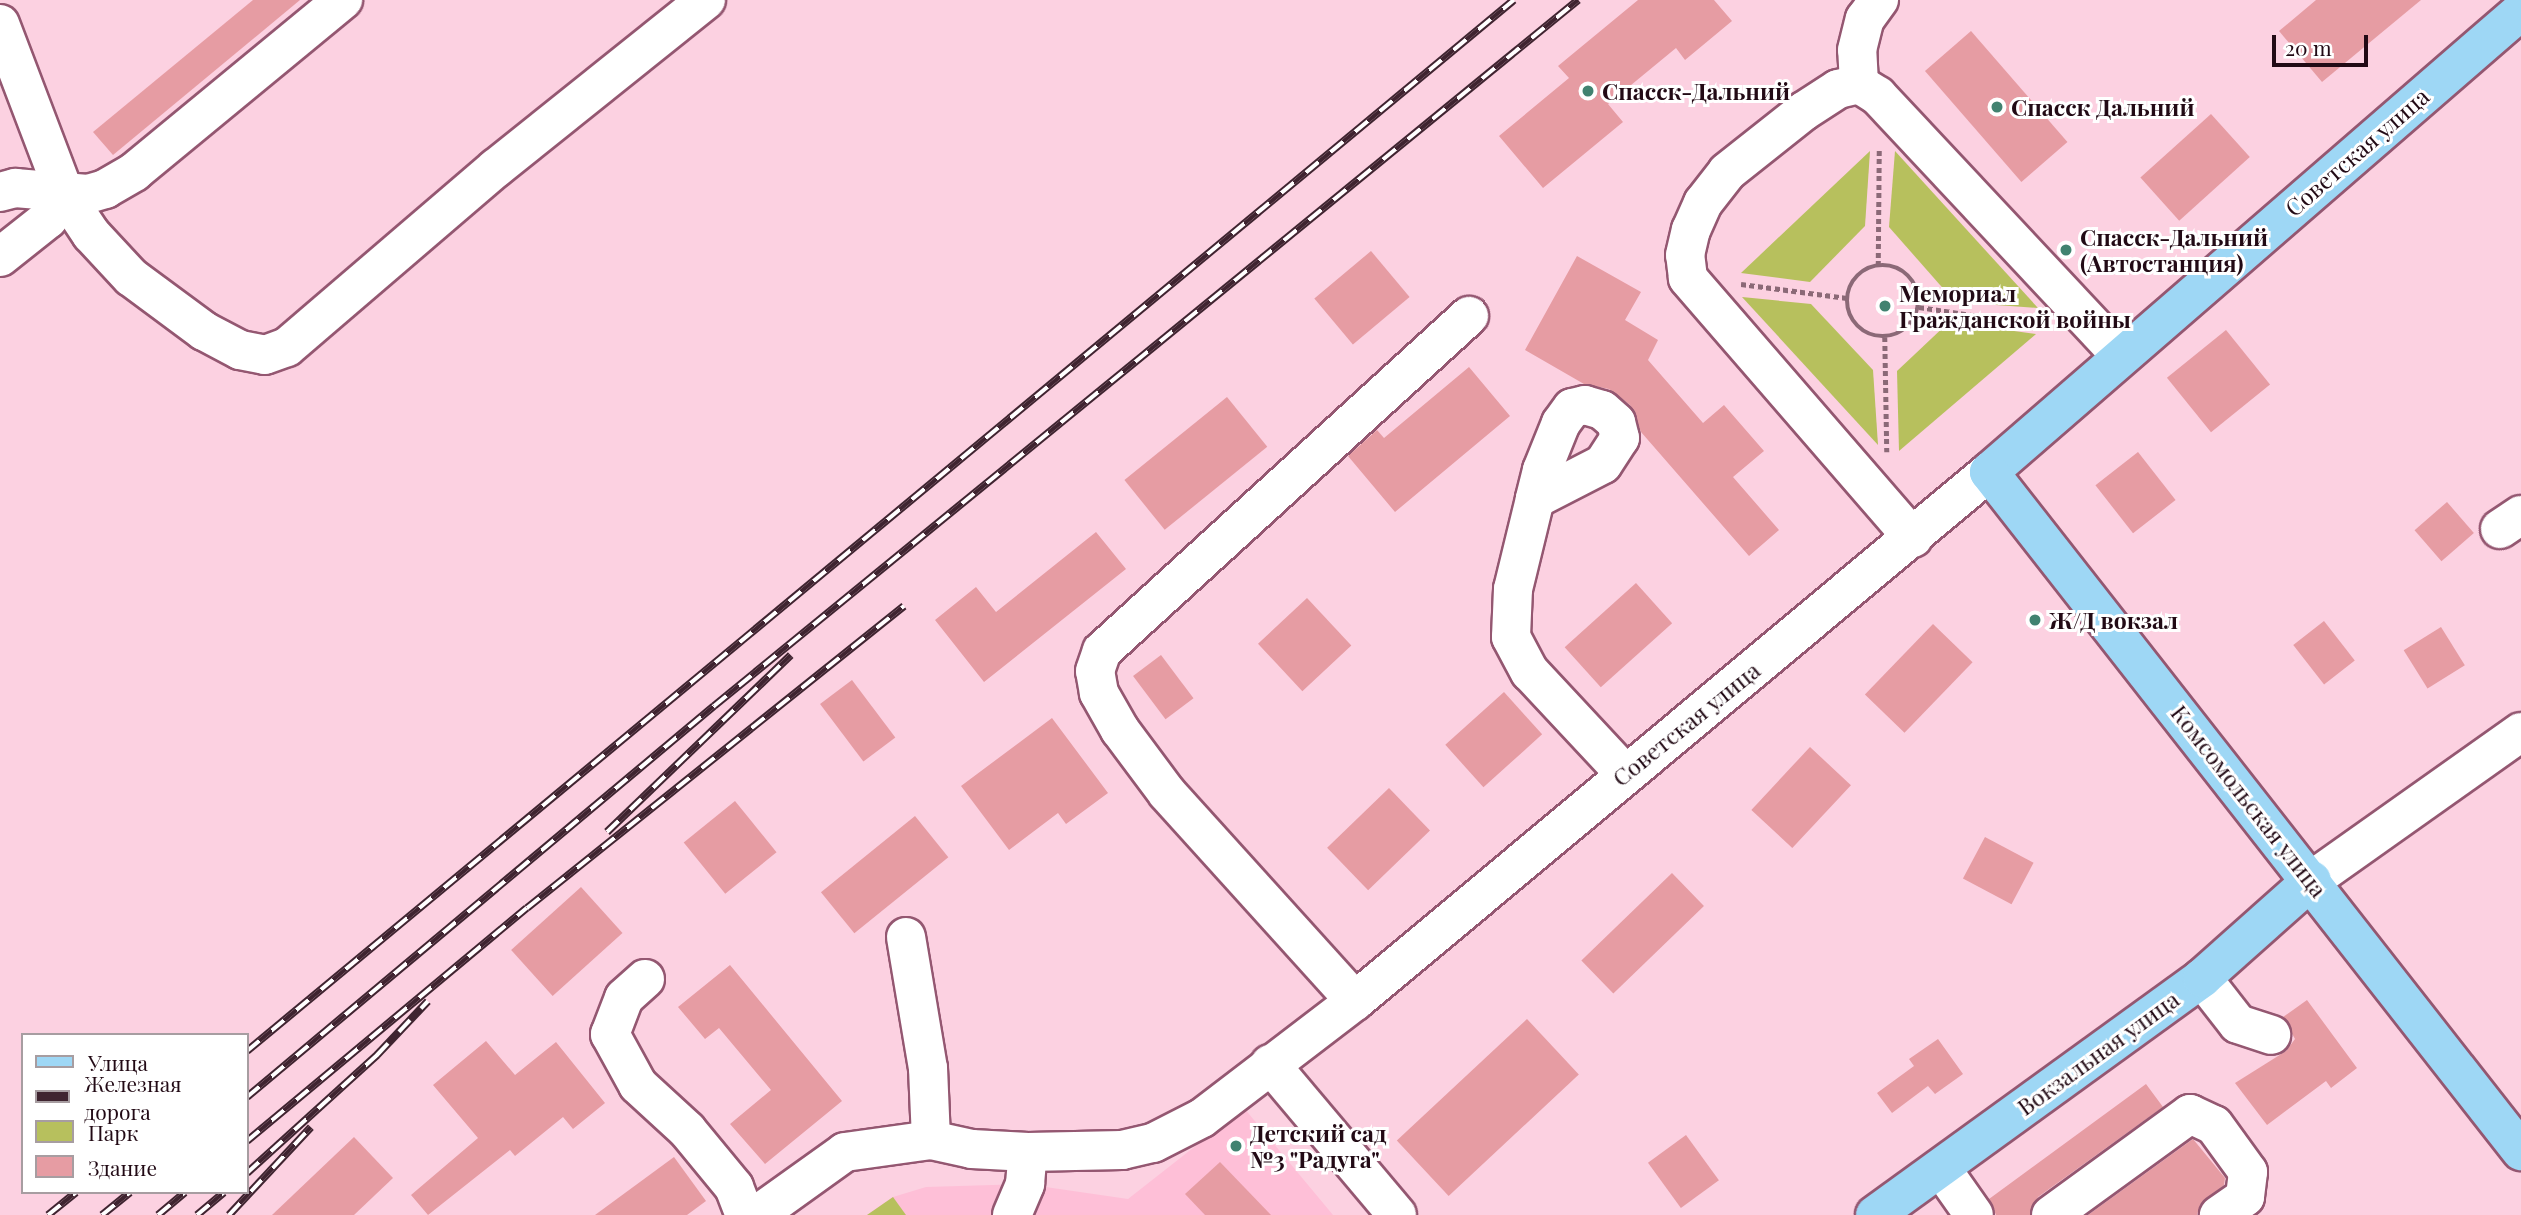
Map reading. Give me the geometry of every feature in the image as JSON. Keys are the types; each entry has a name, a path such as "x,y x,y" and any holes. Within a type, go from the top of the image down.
{"main road":[{"name":"Советская улица","path":"1989,472 2521,11"},
{"name":"Комсомольская улица","path":"1989,472 2312,880 2514,1142"},
{"name":"Вокзальная улица","path":"1875,1215 2203,978 2312,880"}],"street":[{"path":"0,192 15,188 65,195 105,189 134,172 343,0"},
{"path":"0,24 65,195 91,234 131,277 204,331 240,350 265,355 287,347 496,168 706,0"},
{"path":"1879,0 1865,19 1857,50 1868,90 2121,356"},
{"path":"1868,90 1838,89 1804,111 1727,173 1703,202 1691,230 1685,255 1688,278 1913,538"},
{"path":"0,257 48,219 65,195"},
{"path":"1355,1001 1167,793 1120,730 1099,693 1096,671 1102,651 1469,316"},
{"name":"Советская улица","path":"757,1215 845,1152 931,1140 972,1149 1076,1153 1153,1143 1202,1118 1355,1001 1989,472"},
{"path":"1535,499 1513,589 1511,638 1530,672 1625,774"},
{"path":"2312,880 2521,733"},
{"path":"906,937 928,1069 931,1140"},
{"path":"2203,978 2238,1024 2271,1035"},
{"path":"645,979 624,998 610,1034 638,1085 687,1130 734,1187 745,1215"},
{"path":"1270,1064 1397,1215"},
{"path":"2050,1215 2190,1114 2214,1125 2248,1172 2245,1197 2219,1215"},
{"path":"1012,1215 1025,1184 1028,1152"},
{"path":"1941,1168 1974,1215"}],"path":[{"path":"1868,90 1878,266"},
{"path":"1878,266 1907,274 1919,295 1919,307 1908,328 1885,337 1864,332 1855,324 1847,298 1861,272 1878,266"},
{"path":"1688,278 1847,298"},
{"path":"1919,307 2050,327"},
{"path":"1884,505 1889,417 1885,337"}],"shaded area":[{"name":"Детский сад №3 \"Радуга\"","path":"1244,1108 1333,1215 867,1215 893,1197 926,1187 1025,1184 1128,1199"}],"green space":[{"path":"1870,151 1865,226 1810,282 1741,273"},
{"path":"1895,151 2038,308 1955,302 1889,227"},
{"path":"1742,297 1811,304 1873,370 1878,445"},
{"path":"1949,322 2036,334 1899,451 1897,371"},
{"path":"893,1197 906,1215 867,1215"}],"building":[{"path":"253,0 300,0 113,155 93,132"},
{"name":"Спасск-Дальний","path":"1638,0 1714,0 1732,21 1685,60 1676,48 1608,104 1623,122 1543,188 1499,136 1569,78 1558,66"},
{"path":"2316,0 2421,0 2322,82 2279,31"},
{"name":"Спасск Дальний","path":"1971,31 2067,142 2021,182 1925,71"},
{"path":"2211,114 2250,157 2179,221 2140,178"},
{"path":"1371,251 1410,297 1353,345 1314,299"},
{"path":"1577,256 1641,292 1625,320 1658,340 1648,360 1703,423 1724,405 1764,451 1733,477 1779,530 1749,556 1641,432 1630,405 1609,389 1584,384 1525,350"},
{"path":"2226,330 2270,384 2211,432 2167,378"},
{"path":"1469,367 1510,416 1395,512 1348,456 1377,430 1384,438"},
{"path":"1227,397 1267,447 1165,530 1124,480"},
{"path":"2138,452 2176,500 2133,533 2095,485"},
{"path":"2447,502 2474,533 2441,561 2415,530"},
{"path":"1096,532 1126,569 984,682 935,620 976,587 996,612"},
{"path":"1636,583 1672,623 1601,687 1565,647"},
{"path":"1307,598 1351,646 1302,691 1258,644"},
{"path":"2324,621 2355,660 2324,684 2293,645"},
{"path":"1933,624 1973,662 1904,733 1865,694"},
{"path":"2441,627 2465,665 2428,688 2404,650"},
{"path":"1161,655 1193,698 1166,719 1133,676"},
{"path":"852,680 895,738 863,762 820,704"},
{"path":"1504,692 1542,734 1483,787 1445,745"},
{"path":"1052,718 1108,793 1066,824 1058,813 1009,850 961,786"},
{"path":"1810,747 1851,785 1792,848 1751,810"},
{"path":"1389,788 1430,830 1368,890 1327,848"},
{"path":"735,801 777,852 725,894 684,843"},
{"path":"915,816 948,857 854,933 821,892"},
{"path":"1985,837 2034,863 2011,904 1963,878"},
{"path":"1672,873 1704,906 1613,994 1581,961"},
{"path":"581,887 622,933 553,996 511,950"},
{"path":"730,965 842,1101 765,1164 730,1124 771,1090 719,1028 705,1039 678,1007"},
{"path":"2307,1000 2357,1068 2331,1088 2326,1081 2267,1125 2235,1083 2286,1051 2295,1039 2283,1017"},
{"path":"1527,1019 1579,1075 1449,1196 1397,1140"},
{"path":"1938,1039 1963,1074 1935,1094 1928,1086 1892,1113 1877,1093 1914,1066 1909,1059"},
{"path":"486,1041 515,1075 556,1042 605,1103 573,1129 563,1117 515,1156 510,1150 428,1215 411,1195 478,1138 433,1085"},
{"path":"2146,1084 2163,1107 2038,1197 2030,1215 1996,1215 1989,1199"},
{"path":"1686,1135 1719,1180 1681,1208 1648,1163"},
{"path":"354,1137 393,1178 354,1215 272,1215"},
{"path":"2193,1139 2225,1178 2224,1185 2200,1205 2197,1215 2088,1215"},
{"path":"674,1157 706,1201 687,1215 595,1215"},
{"path":"1220,1162 1271,1215 1205,1215 1185,1194"}],"railway":[{"path":"248,1050 1514,0"},
{"path":"248,1096 714,706 1578,0"},
{"path":"248,1140 527,908 904,606"},
{"path":"607,832 791,655"},
{"path":"248,1172 377,1055 428,1001"},
{"path":"229,1215 311,1127"},
{"path":"48,1215 74,1194"},
{"path":"102,1215 128,1194"},
{"path":"158,1215 183,1194"},
{"path":"197,1215 222,1194"}],"place":[{"name":"Спасск-Дальний","path":"1588,91"},
{"name":"Спасск Дальний","path":"1997,107"},
{"name":"Спасск-Дальний (Автостанция)","path":"2066,250"},
{"name":"Мемориал Гражданской войны","path":"1885,306"},
{"name":"Ж/Д вокзал","path":"2035,620"},
{"name":"Детский сад №3 \"Радуга\"","path":"1236,1146"}]}
